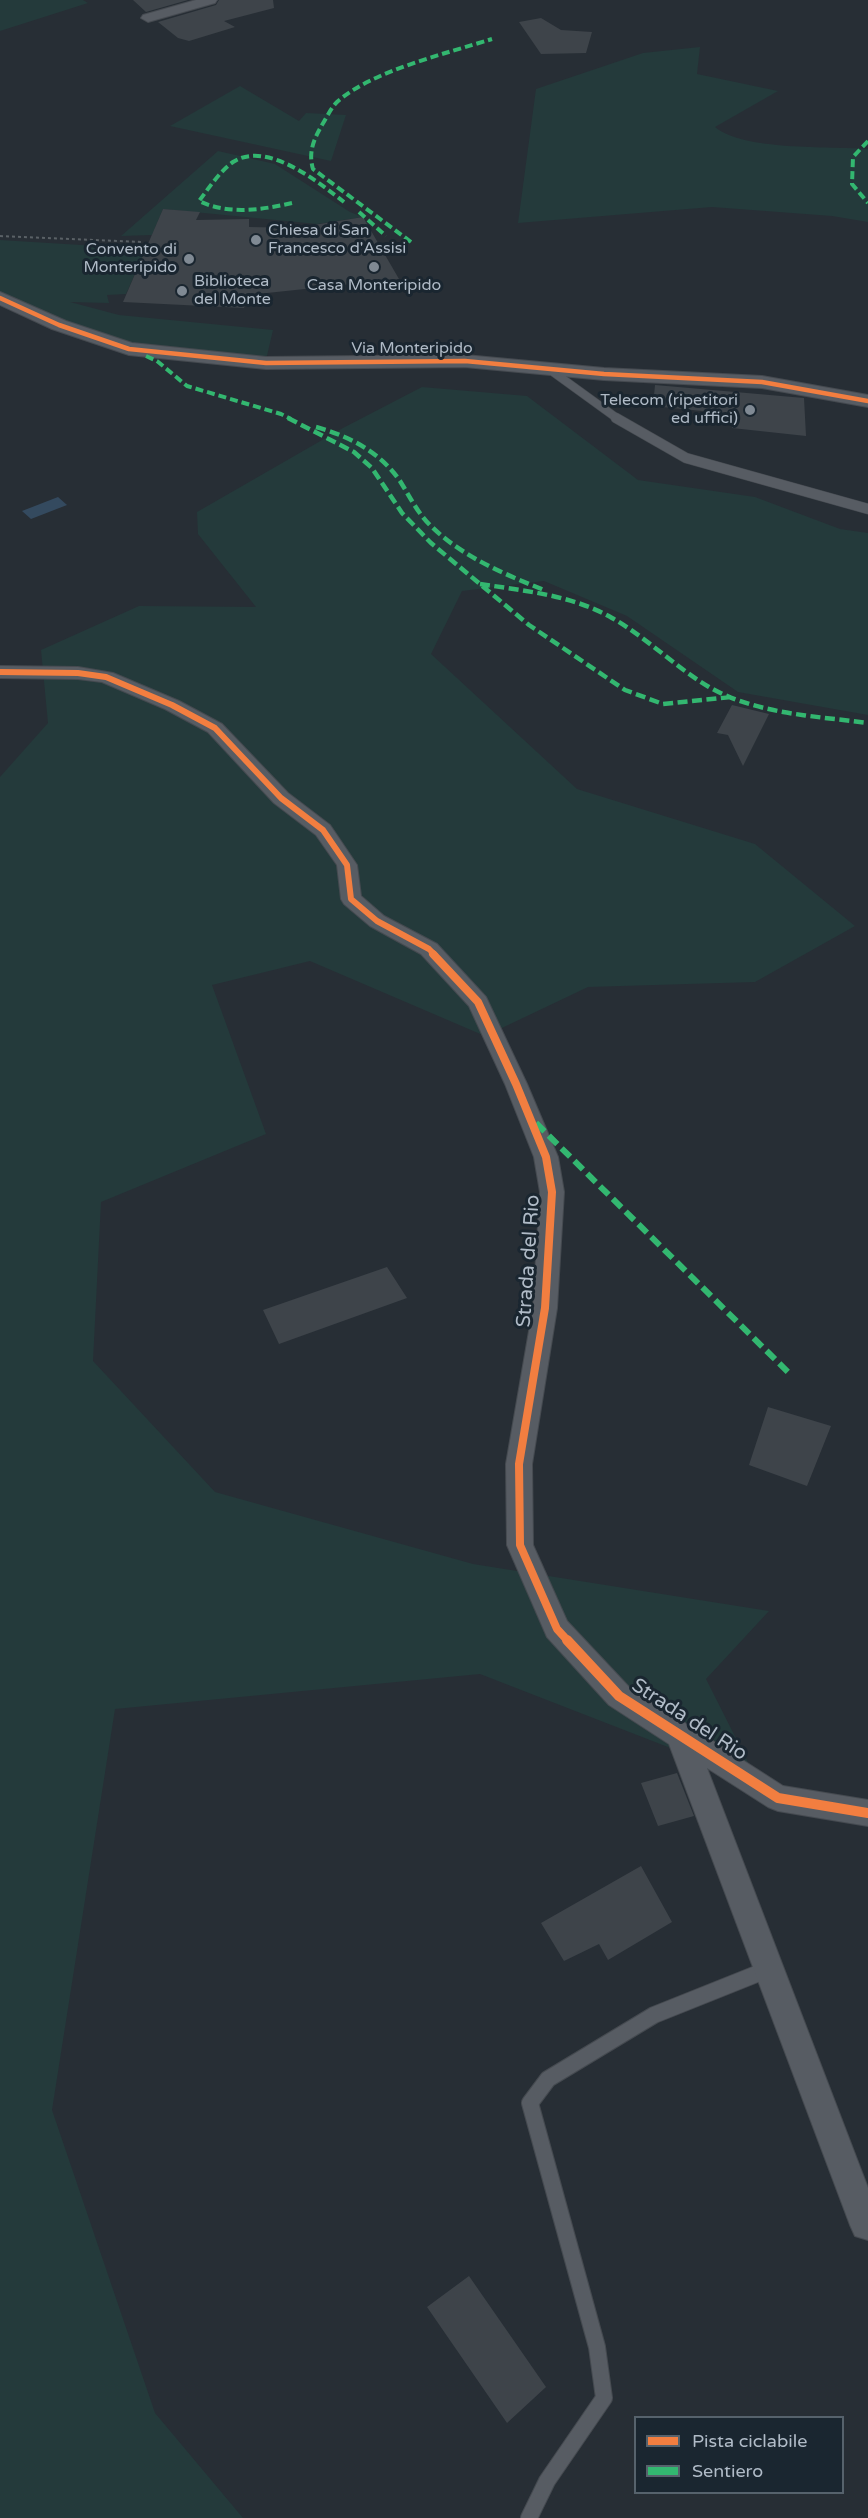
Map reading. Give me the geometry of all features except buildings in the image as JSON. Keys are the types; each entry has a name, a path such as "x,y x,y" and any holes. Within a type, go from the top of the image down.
{"street":[{"path":"148,18 210,0"},
{"name":"Via Monteripido","path":"0,298 59,325 129,349 266,363 465,361 604,374 762,382 868,401"},
{"name":"Strada del Rio","path":"0,672 78,673 106,677 172,705 215,728 281,798 323,830 347,865 351,899 377,921 429,949 478,1002 542,1147 552,1192 545,1308 519,1464 520,1545 557,1629 619,1696 778,1798 868,1813"},
{"path":"680,1735 866,2225"}],"lane":[{"path":"549,369 626,425 686,458 868,509"},
{"path":"529,2518 547,2481 604,2398 597,2347 531,2103 548,2079 654,2015 768,1969"}],"path":[{"path":"0,236 141,242"}],"green space":[{"path":"0,0 83,0 88,3 0,31"},
{"path":"700,47 697,74 778,91 715,127 728,135 766,144 868,149 868,222 832,216 712,207 518,223 536,89 643,53"},
{"path":"240,86 299,121 306,113 346,115 331,161 170,126"},
{"path":"218,151 275,164 350,212 363,217 317,224 163,209 152,235 121,236"},
{"path":"0,240 146,249 126,294 107,295 109,303 70,302 119,315 273,330 266,360 109,342 0,294"},
{"path":"422,387 527,396 638,480 755,497 840,529 868,533 868,715 738,692 627,616 544,581 462,591 431,654 577,789 755,844 855,926 755,982 588,987 485,1036 310,961 212,985 266,1134 101,1202 93,1361 215,1492 473,1564 769,1611 706,1679 758,1782 480,1674 115,1709 52,2110 155,2413 243,2518 0,2518 0,777 48,723 41,650 139,606 256,607 198,534 197,512 343,428"}],"water":[{"path":"58,497 67,505 31,519 22,511"}],"marked path":[{"path":"411,242 313,169 311,154 314,139 334,105 366,83 492,39"},
{"path":"868,141 853,157 852,184 868,203"},
{"path":"292,203 258,209 232,210 209,206 199,201 219,175 233,162 245,156 260,156 291,166 344,202"},
{"path":"359,212 386,236"},
{"path":"146,356 157,361 187,386 281,414 354,452 372,468 402,513 431,543 529,625 625,690 663,704 732,697"},
{"path":"316,427 349,439 380,459 396,476 427,522 445,539 472,557 544,590"},
{"path":"480,584 550,595 586,605 613,618 709,687 732,697 776,711 868,723"},
{"path":"536,1123 792,1376"}],"cycle path":[{"path":"0,298 59,325 129,349 266,363 465,361 604,374 762,382 868,401"},
{"path":"0,672 78,673 106,677 172,705 215,728 281,798 323,830 347,865 351,899 377,921 429,949 478,1002 516,1084 546,1157 552,1192 545,1308 519,1464 520,1545 557,1629 619,1696 778,1798 868,1813"}],"place":[{"name":"Chiesa di San Francesco d'Assisi","path":"256,240"},
{"name":"Convento di Monteripido","path":"189,259"},
{"name":"Casa Monteripido","path":"374,267"},
{"name":"Biblioteca del Monte","path":"182,291"},
{"name":"Telecom (ripetitori ed uffici)","path":"750,410"}]}
